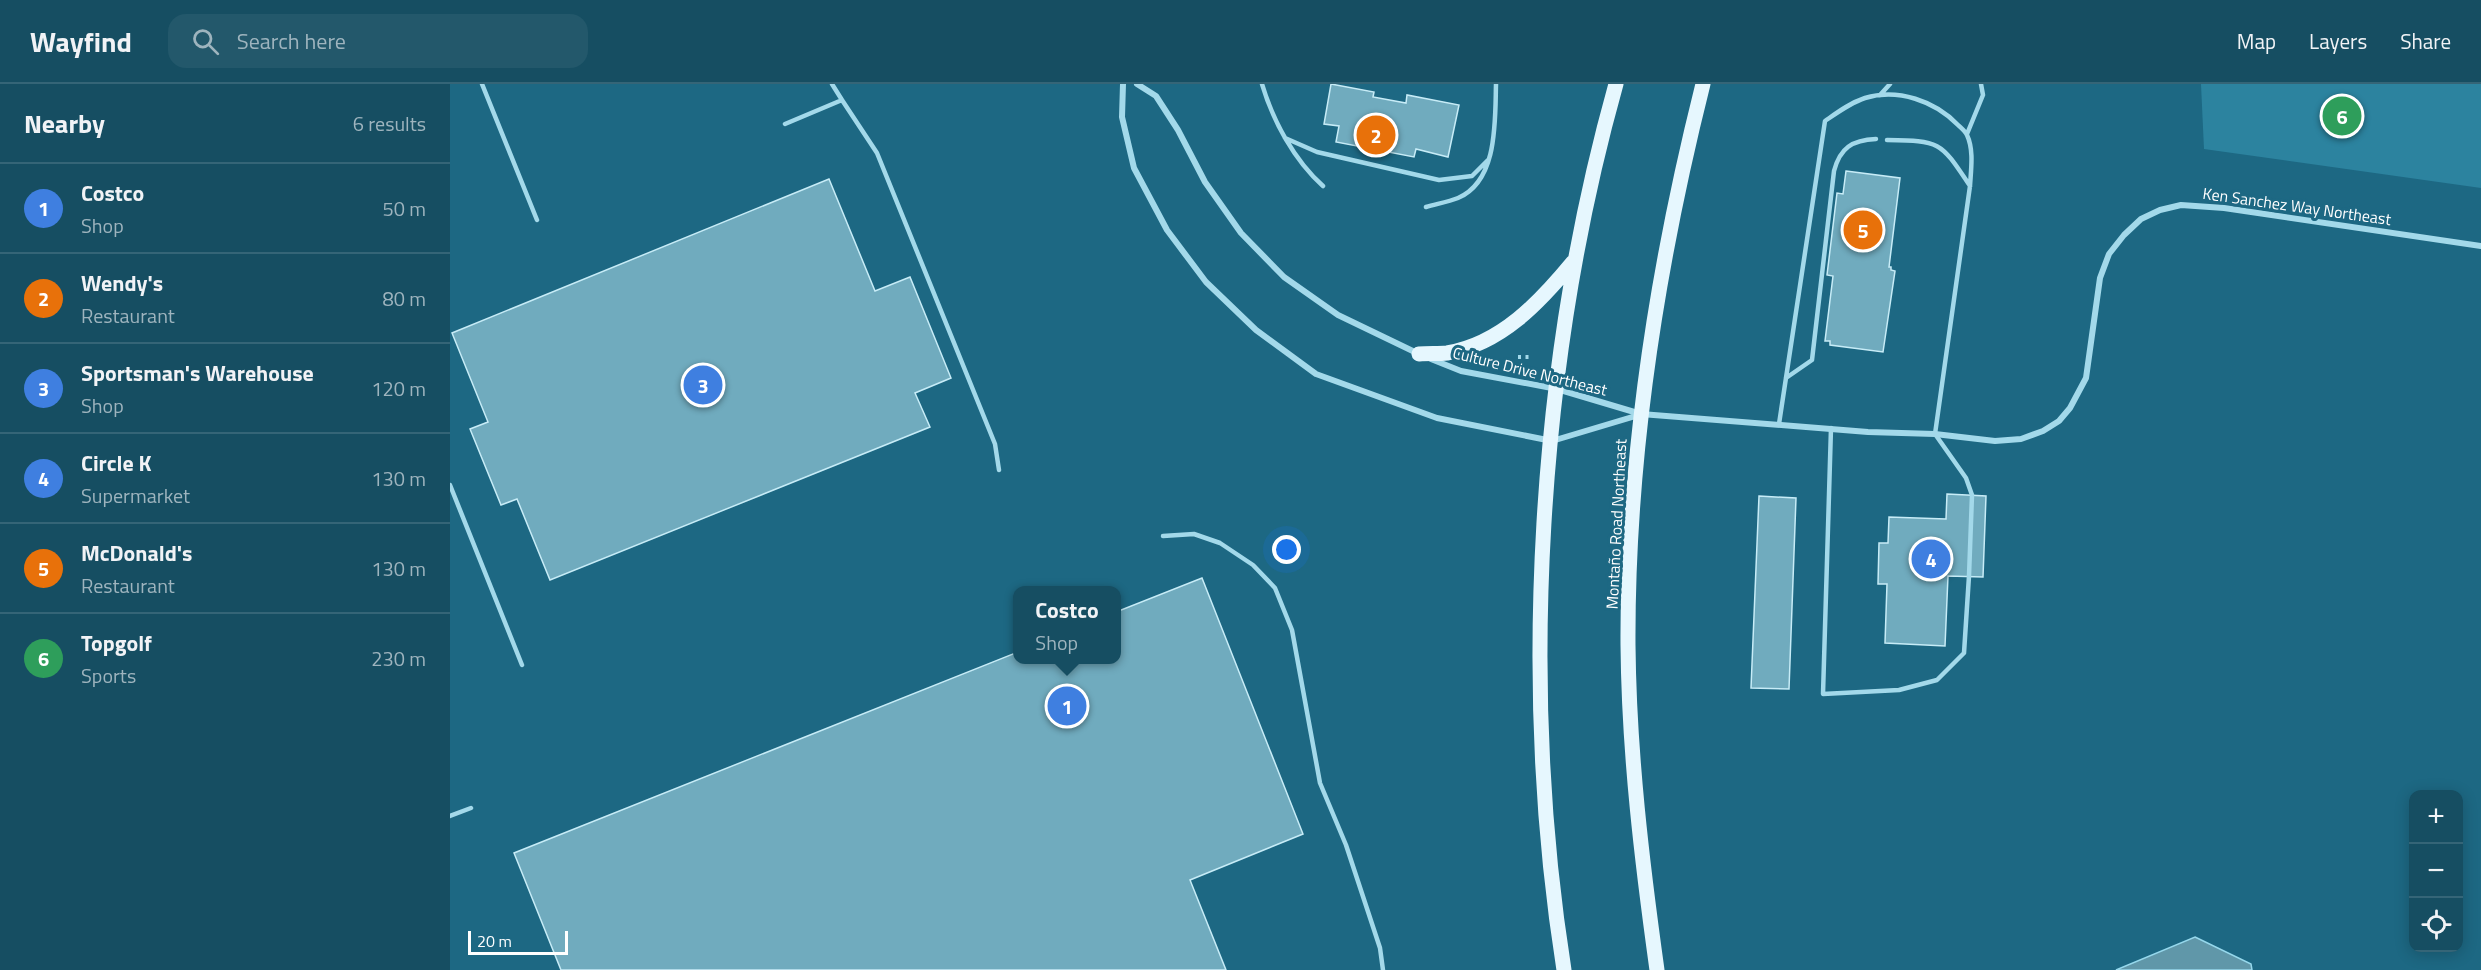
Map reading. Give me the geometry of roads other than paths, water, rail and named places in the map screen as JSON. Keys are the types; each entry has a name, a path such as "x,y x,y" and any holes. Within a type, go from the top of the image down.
{"main road":[{"path":"1564,970 1550,856 1542,693 1544,548 1557,389 1574,262 1589,189 1616,84"},
{"name":"Montaño Road Northeast","path":"1657,970 1636,792 1629,676 1629,575 1641,414 1662,268 1703,84"},
{"path":"1419,354 1446,353 1487,338 1523,316 1543,298 1574,262"}],"street":[{"name":"Culture Drive Northeast","path":"1123,84 1122,117 1134,168 1167,230 1206,282 1256,330 1316,374 1437,418 1552,441 1641,414"},
{"name":"Culture Drive Northeast","path":"1137,84 1156,96 1178,130 1205,182 1241,233 1284,277 1338,315 1419,354 1461,371 1557,389 1641,414 1935,434"},
{"name":"Ken Sanchez Way Northeast","path":"1935,434 1995,441 2021,439 2043,431 2059,421 2070,408 2086,378 2100,278 2109,254 2124,234 2141,219 2160,210 2181,205 2224,208 2481,246"}],"lane":[{"path":"482,84 537,220"},
{"path":"832,84 877,153 995,444 999,470"},
{"path":"1262,84 1270,110 1285,138 1314,179 1323,186"},
{"path":"1426,207 1460,197 1482,178 1488,160 1495,117 1496,84"},
{"path":"1880,95 1890,84"},
{"path":"1967,134 1983,96 1981,84"},
{"path":"1779,424 1825,121 1850,104 1880,95 1919,98 1946,112 1967,134 1971,154 1970,186 1935,434 1966,478 1972,495 1970,576 1964,653 1937,680 1899,690 1823,694 1830,428"},
{"path":"785,124 842,100"},
{"path":"1285,138 1317,152 1439,180 1472,176 1488,160"},
{"path":"1786,378 1812,360 1837,159 1846,146 1855,141 1876,139"},
{"path":"1887,140 1912,140 1938,144 1945,149 1970,186"},
{"path":"450,485 522,665"},
{"path":"1163,536 1194,534 1220,543 1253,565 1275,588 1292,630 1320,783 1349,856 1380,948 1383,970"},
{"path":"450,816 471,808"}],"place":[{"name":"Topgolf","path":"2342,116"},
{"name":"Wendy's","path":"1376,135"},
{"name":"McDonald's","path":"1863,230"},
{"name":"Sportsman's Warehouse","path":"703,385"},
{"name":"Circle K","path":"1931,559"},
{"name":"Costco","path":"1067,706"}]}
